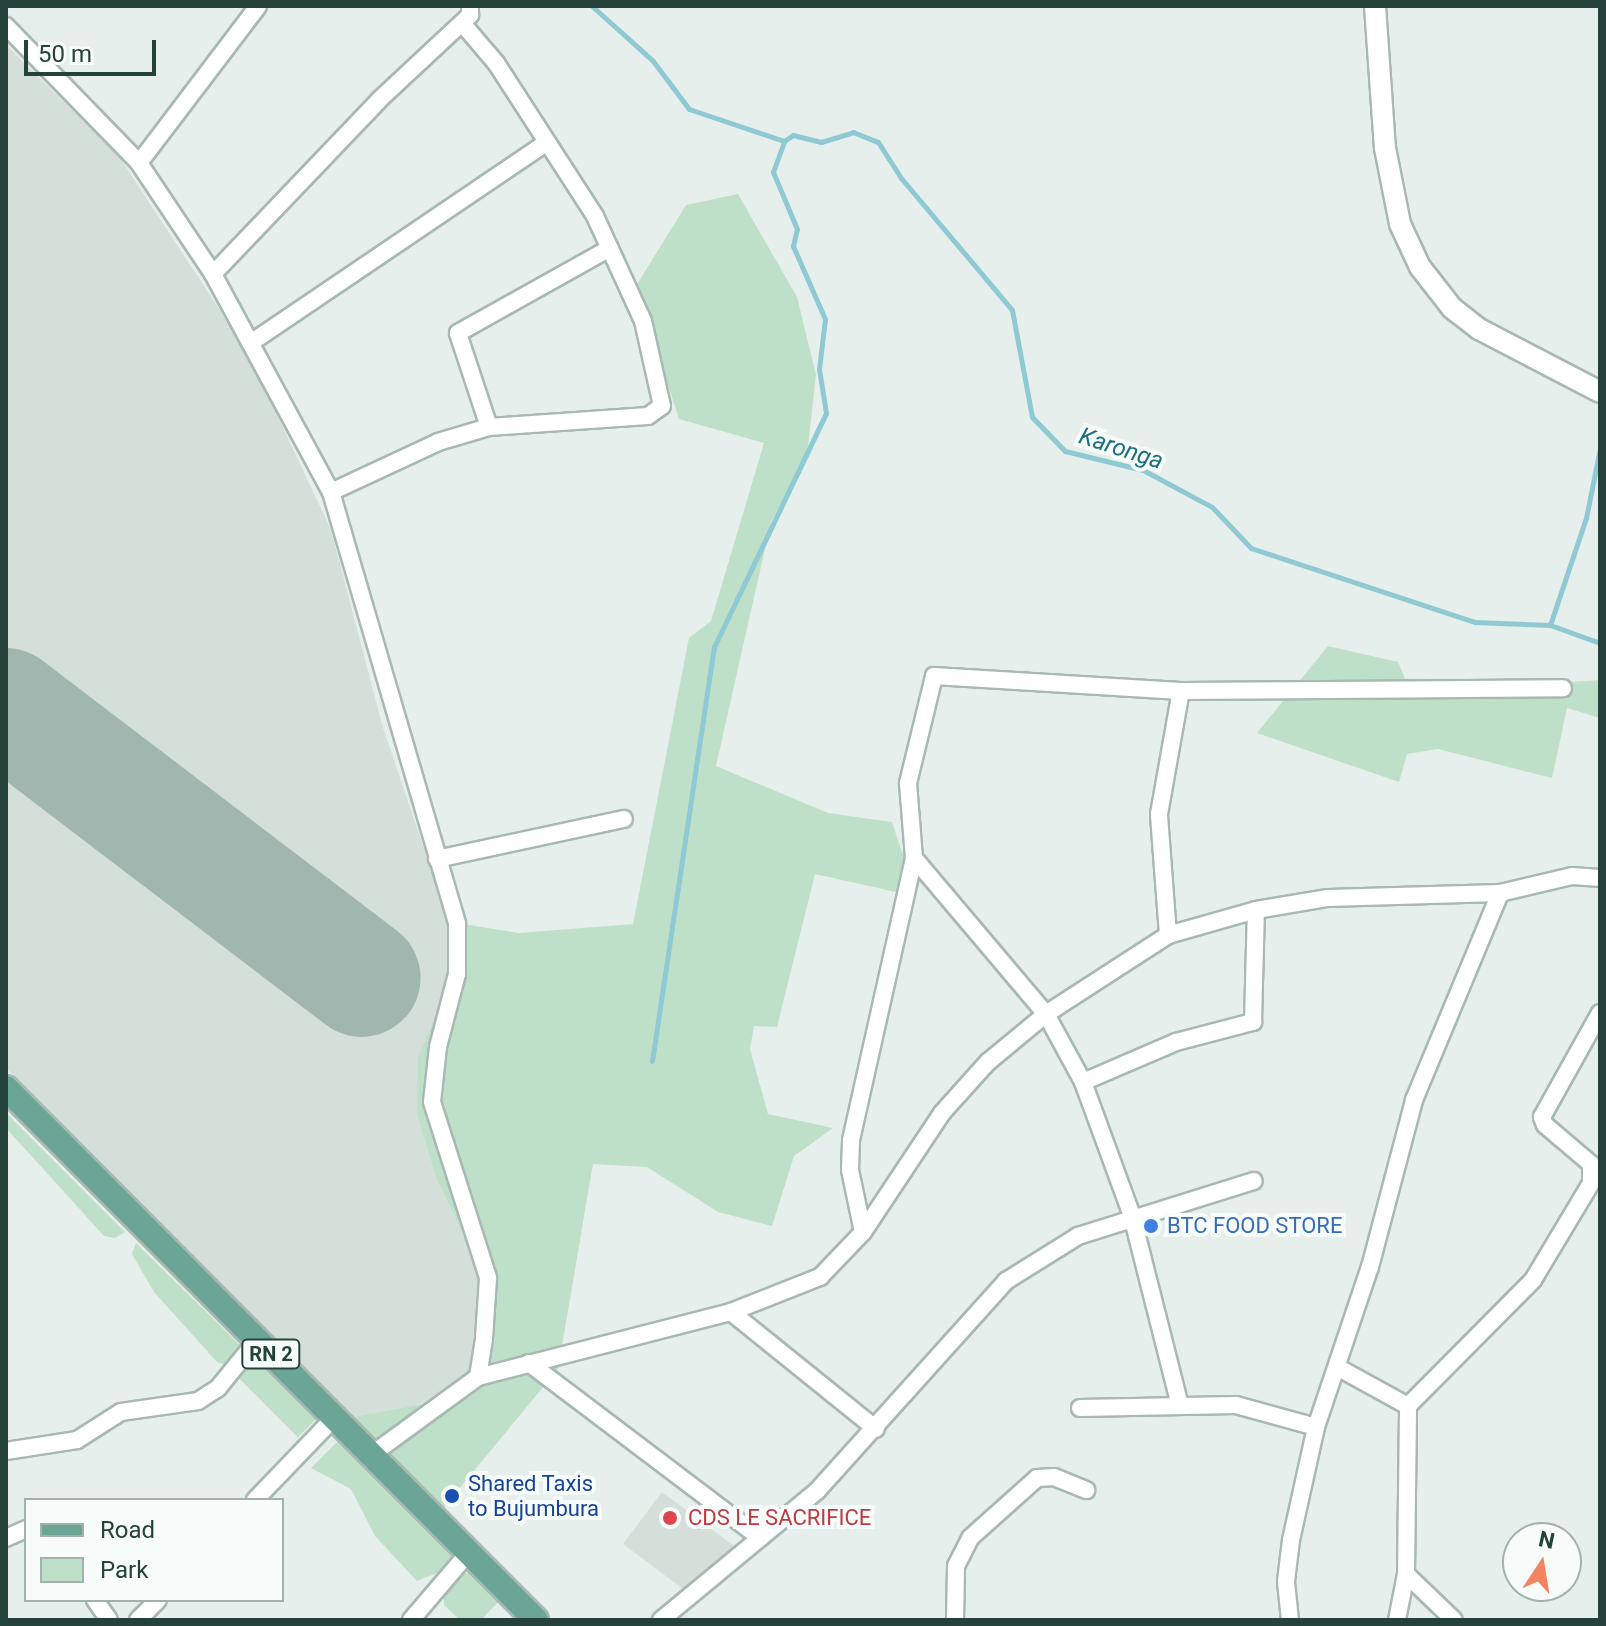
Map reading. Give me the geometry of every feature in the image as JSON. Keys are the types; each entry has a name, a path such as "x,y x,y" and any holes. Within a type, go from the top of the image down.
{"main road":[{"name":"RN 2","path":"6,1088 536,1620"}],"street":[{"path":"139,163 258,6"},
{"path":"213,274 379,100 470,15 470,6"},
{"path":"1375,6 1385,148 1400,224 1420,267 1452,308 1479,329 1600,392"},
{"path":"331,492 438,442 489,427 648,416 662,406 643,321 610,248 496,63 462,23"},
{"path":"6,26 139,163 213,274 331,492 457,924 459,949 432,1102 488,1278 478,1377"},
{"path":"252,342 547,142"},
{"path":"489,427 458,333 610,248"},
{"path":"863,1232 850,1170 851,1140 914,858 908,783 934,676 1181,691 1563,688"},
{"path":"1168,935 1159,814 1181,691"},
{"path":"437,859 624,819"},
{"path":"914,858 1046,1014 1083,1082 1132,1216 1179,1402"},
{"path":"371,1455 478,1377 731,1312 820,1277 863,1232 942,1113 988,1062 1046,1014 1168,935 1256,910 1367,895 1500,893 1572,876 1600,878"},
{"path":"1290,1620 1286,1581 1291,1540 1316,1427 1339,1368 1411,1111 1500,893"},
{"path":"1083,1082 1176,1042 1253,1022 1256,910"},
{"path":"1397,1620 1406,1574 1408,1406 1533,1280 1591,1183 1591,1164 1542,1117 1600,1013"},
{"path":"661,1620 758,1536 817,1491 1006,1281 1078,1236 1132,1216 1254,1181"},
{"path":"731,1312 876,1429"},
{"path":"6,1451 77,1440 121,1412 198,1401 218,1388 257,1340"},
{"path":"529,1363 758,1536"},
{"path":"1339,1368 1408,1406"},
{"path":"1080,1408 1136,1410 1179,1402 1236,1405 1316,1427"},
{"path":"257,1498 335,1417"},
{"path":"955,1620 956,1566 970,1538 1037,1478 1054,1477 1086,1490"},
{"path":"411,1620 469,1552"},
{"path":"1406,1574 1454,1620"},
{"path":"96,1602 109,1620"},
{"path":"141,1619 156,1602"}],"shaded area":[{"path":"6,45 118,155 248,353 331,530 383,728 449,922 453,954 417,1115 436,1178 484,1279 482,1328 461,1385 417,1405 347,1418 6,1068"},
{"name":"CDS LE SACRIFICE","path":"662,1492 738,1549 687,1592 623,1544"}],"green space":[{"path":"738,194 797,297 816,375 807,455 771,522 716,766 828,813 892,822 905,861 896,892 815,874 777,1027 754,1026 750,1049 768,1114 833,1128 794,1156 772,1226 718,1212 647,1167 593,1164 558,1369 440,1512 347,1418 449,1399 461,1385 482,1328 484,1278 436,1178 417,1115 418,1057 446,992 453,954 449,922 519,933 633,924 689,638 711,621 764,443 679,419 636,286 686,205"},
{"path":"1328,646 1398,662 1411,693 1600,680 1600,718 1567,708 1552,778 1438,749 1407,754 1399,782 1257,733"},
{"path":"6,1113 125,1232 115,1238 104,1236 6,1128"},
{"path":"136,1243 242,1347 226,1365 217,1362 154,1292 132,1254"},
{"path":"254,1358 316,1420 298,1437 236,1376"},
{"path":"338,1441 457,1556 442,1571 417,1581 375,1536 351,1489 311,1468"},
{"path":"473,1572 501,1599 481,1620 460,1620 444,1605 444,1593 459,1575"}],"waterway":[{"name":"Karonga","path":"592,6 653,61 689,109 784,141 793,135 821,142 853,132 878,142 901,178 1012,310 1032,417 1065,451 1143,470 1212,507 1251,548 1475,622 1550,625 1600,643"},
{"path":"652,1061 714,647 826,413 819,369 825,319 793,246 797,229 773,172 784,141"},
{"path":"1550,625 1586,518 1600,448"}],"runway":[{"path":"6,707 362,978"}],"place":[{"name":"BTC FOOD STORE","path":"1151,1226"},
{"name":"Shared Taxis to Bujumbura","path":"452,1496"},
{"name":"CDS LE SACRIFICE","path":"670,1518"}]}
